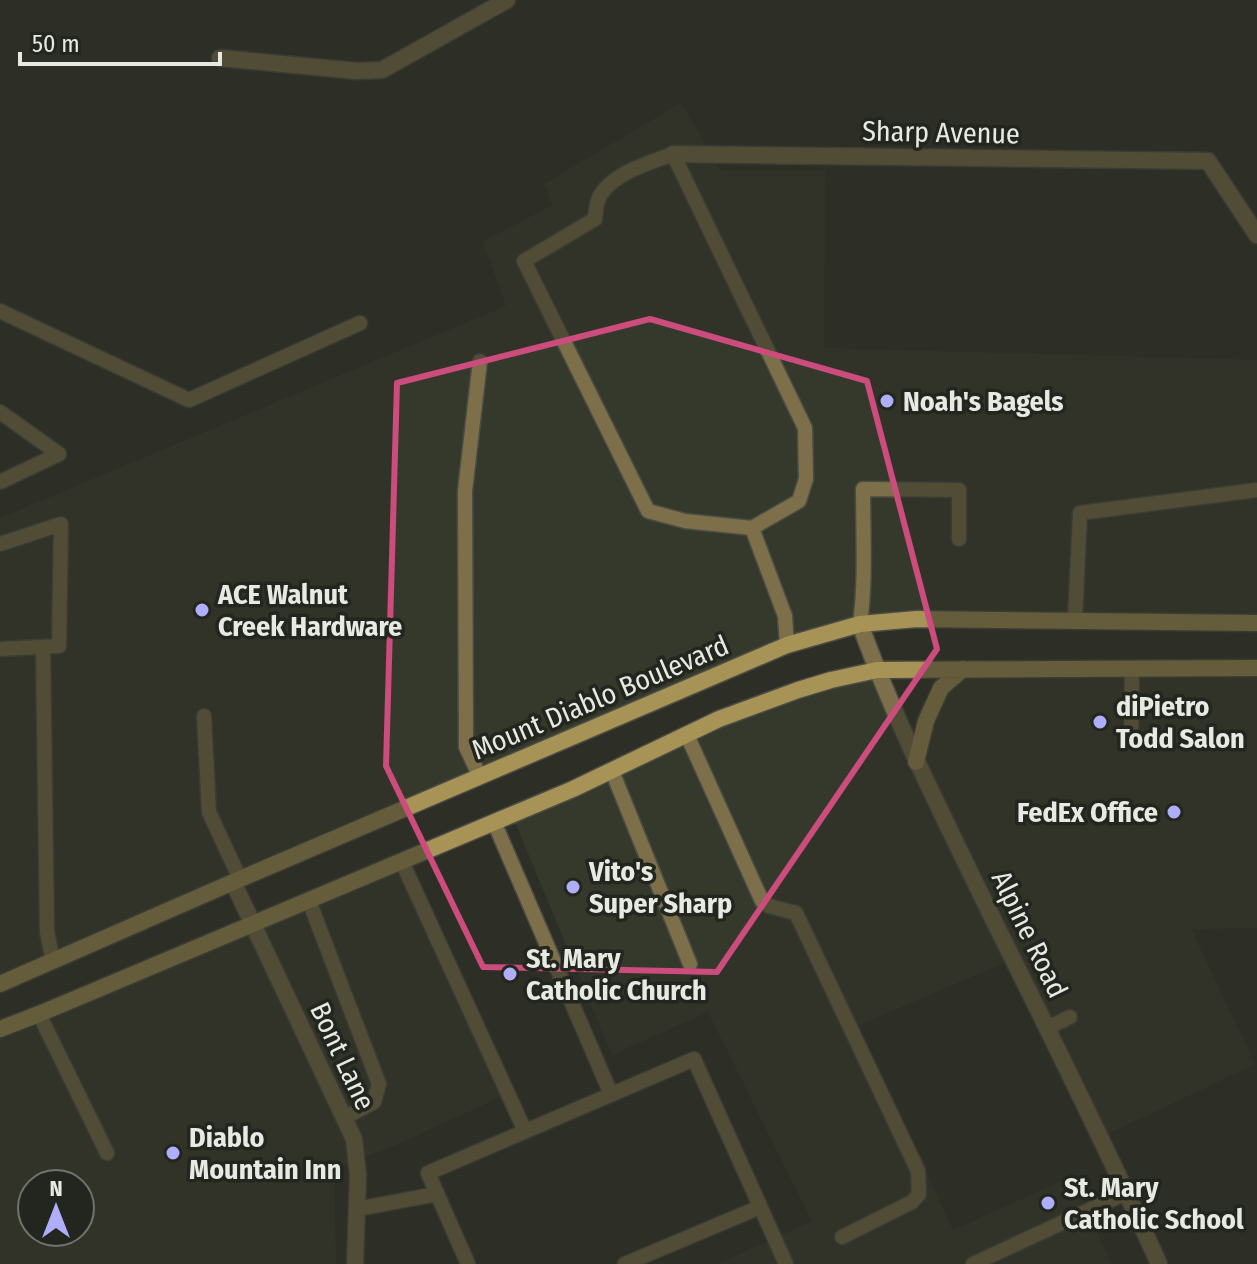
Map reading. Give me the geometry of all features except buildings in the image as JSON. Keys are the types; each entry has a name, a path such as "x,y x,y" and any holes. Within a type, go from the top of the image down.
{"main road":[{"name":"Mount Diablo Boulevard","path":"0,984 787,645 860,624 917,619 1257,623"},
{"path":"0,1029 402,862 612,771 719,719 831,680 877,670 1257,668"},
{"path":"916,762 926,721 941,688 963,669"}],"street":[{"path":"220,58 357,71 382,70 507,0"},
{"name":"Sharp Avenue","path":"673,154 1208,161 1257,235"},
{"name":"Alpine Road","path":"860,624 916,762 1159,1264"},
{"name":"Bont Lane","path":"236,881 252,925 354,1139 358,1175 355,1264"}],"lane":[{"path":"673,154 805,428 806,479 799,501 752,528 685,521 648,511 524,261 595,219 600,196 613,182 640,166 673,154"},
{"path":"0,311 189,400 360,323"},
{"path":"480,361 465,491 466,747 480,777"},
{"path":"0,412 59,454 0,482"},
{"path":"860,624 864,594 863,489 959,490 959,539"},
{"path":"1075,620 1080,513 1257,490"},
{"path":"0,544 61,524 59,646 0,649"},
{"path":"752,528 785,616 787,645"},
{"path":"43,648 47,932 53,961"},
{"path":"1131,742 1132,668"},
{"path":"204,716 209,812 236,881"},
{"path":"687,735 762,901 796,913 918,1171 919,1194 912,1202 842,1237"},
{"path":"612,771 690,964"},
{"path":"494,822 611,1094"},
{"path":"402,862 525,1131"},
{"path":"309,901 379,1084 374,1102 344,1118"},
{"path":"39,1014 107,1153"},
{"path":"1047,1028 1070,1017"},
{"path":"468,1264 428,1173 694,1059 786,1264"},
{"path":"973,1264 1126,1193"},
{"path":"357,1209 437,1194"},
{"path":"625,1264 760,1207"}],"highlighted area":[{"path":"650,319 867,381 937,649 717,972 483,967 386,766 397,383"}],"shaded area":[{"path":"681,103 721,171 825,171 824,348 1257,360 1257,623 917,619 787,645 0,984 0,518 506,306 483,241 553,205 544,184"},
{"path":"1257,668 1257,928 1191,929 1255,1064 1100,1138 1013,959 857,1026 953,1230 1073,1176 1111,1264 718,1264 812,1221 708,1012 612,1055 512,815 719,719 877,670 916,760 926,721 963,669"},
{"path":"402,862 507,1094 334,1170 336,1264 0,1264 0,1029"}],"place":[{"name":"Noah's Bagels","path":"887,401"},
{"name":"ACE Walnut Creek Hardware","path":"202,610"},
{"name":"diPietro Todd Salon","path":"1100,722"},
{"name":"FedEx Office","path":"1174,812"},
{"name":"Vito's Super Sharp","path":"573,887"},
{"name":"St. Mary Catholic Church","path":"510,974"},
{"name":"Diablo Mountain Inn","path":"173,1153"},
{"name":"St. Mary Catholic School","path":"1048,1203"}]}
